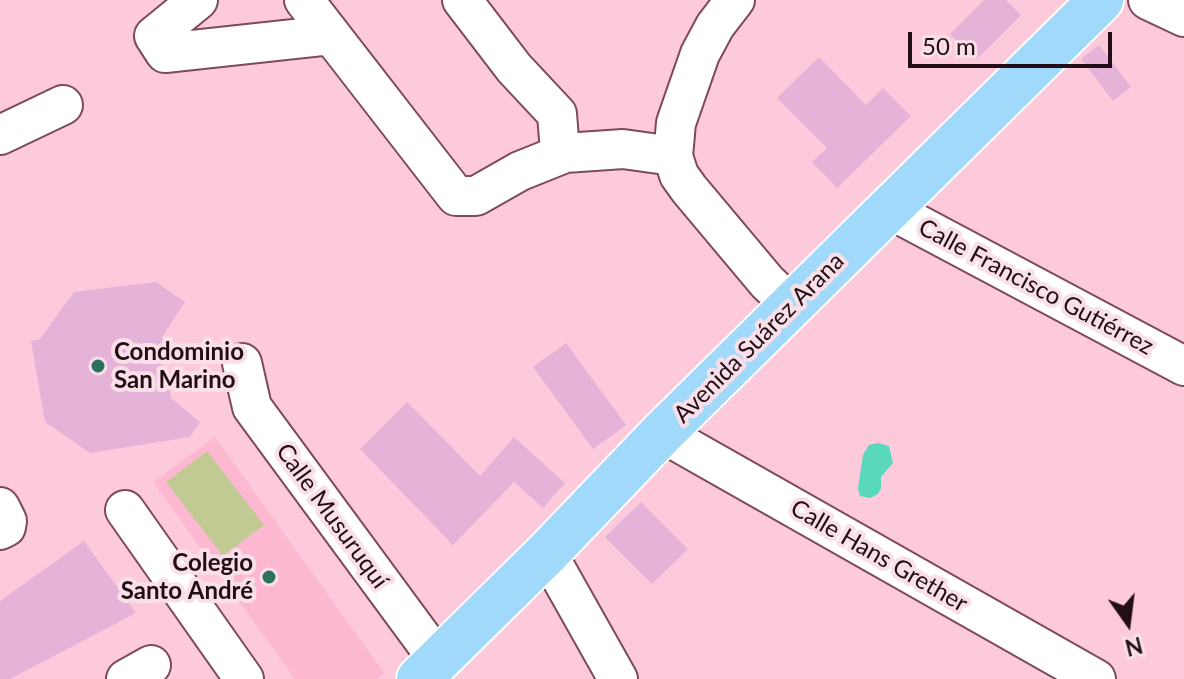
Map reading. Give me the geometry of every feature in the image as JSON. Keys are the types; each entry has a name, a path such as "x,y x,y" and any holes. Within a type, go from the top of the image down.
{"main road":[{"name":"Avenida Suárez Arana","path":"429,670 662,433 1101,0"}],"street":[{"path":"198,0 154,36 165,53 331,35"},
{"path":"304,0 456,196 476,196 520,171 565,153 623,149 673,156"},
{"path":"462,0 514,68 557,114 559,139 565,153"},
{"path":"735,0 715,26 700,54 676,123 673,156 679,175 689,189 767,282 791,305"},
{"path":"1148,0 1184,17"},
{"path":"0,135 63,105"},
{"name":"Calle Francisco Gutiérrez","path":"889,209 1184,366"},
{"name":"Calle Musuruquí","path":"242,363 252,407 429,670"},
{"name":"Calle Hans Grether","path":"662,433 1096,679"},
{"path":"0,507 7,521 6,527 0,530"},
{"path":"125,510 244,679"},
{"path":"547,553 618,679"}],"shaded area":[{"name":"Colegio Santo André","path":"215,437 384,673 377,679 295,679 153,482"},
{"path":"878,443 889,446 893,463 881,477 878,494 870,498 860,496 858,489 863,455 869,445"},
{"path":"207,451 264,525 223,556 166,482"}],"building":[{"path":"984,0 1006,0 1021,15 976,60 950,34"},
{"path":"1099,45 1131,87 1113,101 1081,59"},
{"path":"819,57 866,105 883,88 911,116 837,188 812,162 827,148 777,98"},
{"name":"Condominio San Marino","path":"156,282 185,302 162,337 166,342 159,351 165,383 169,386 171,398 200,422 190,437 90,453 45,422 31,341 40,339 74,292"},
{"path":"566,343 626,425 593,449 533,367"},
{"path":"407,402 480,476 514,437 565,483 543,508 514,482 453,545 360,449"},
{"path":"641,502 688,549 652,584 605,537"},
{"path":"84,541 136,613 10,679 0,679 0,601"}],"place":[{"name":"Condominio San Marino","path":"98,366"},
{"name":"Colegio Santo André","path":"269,577"}]}
